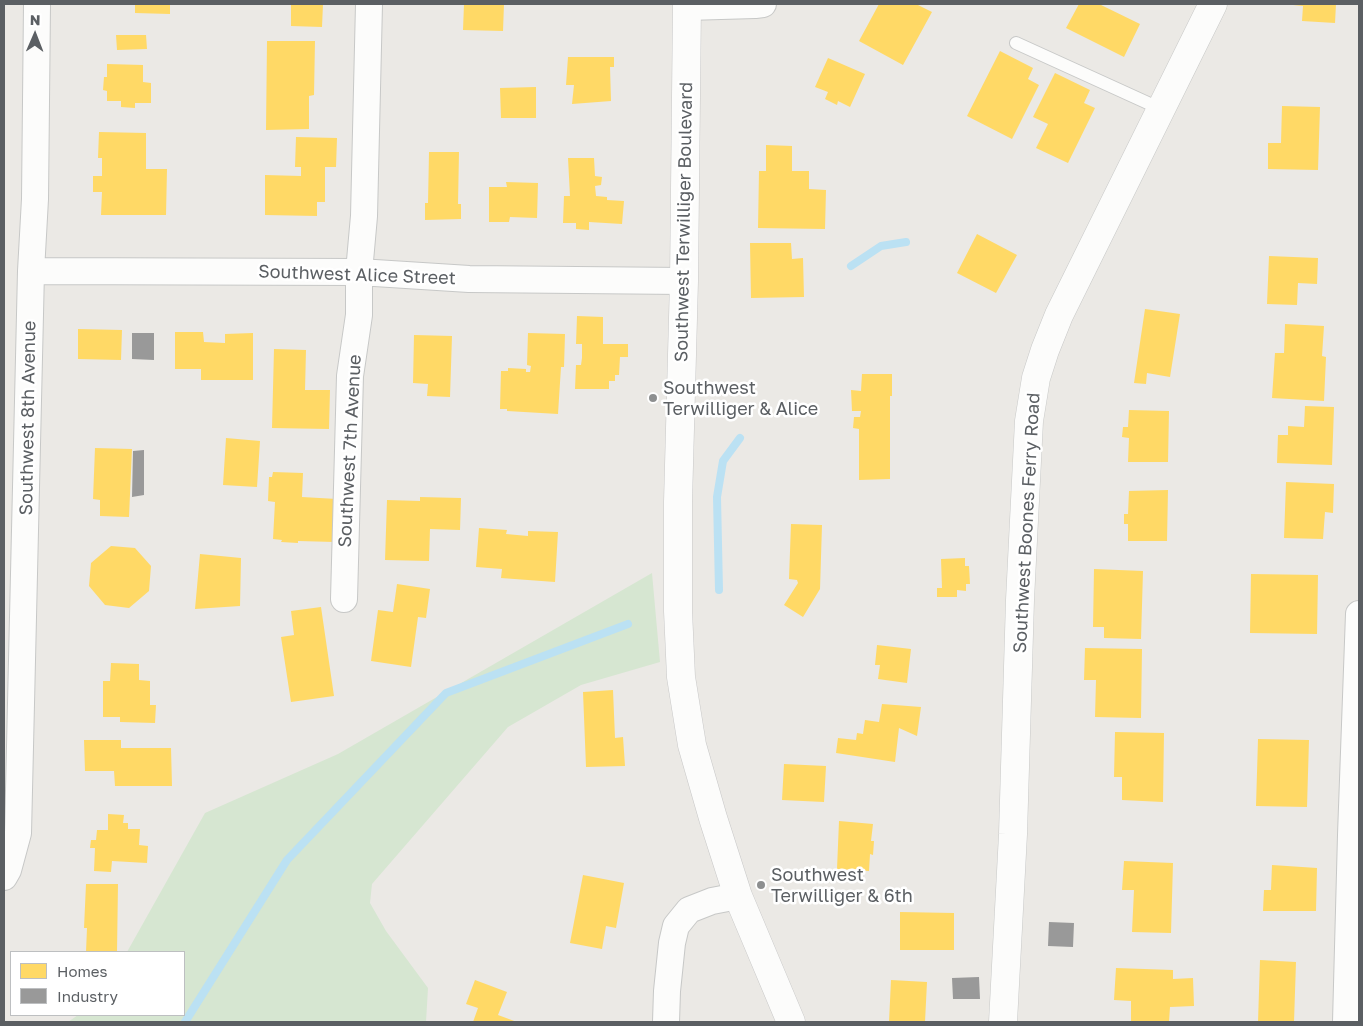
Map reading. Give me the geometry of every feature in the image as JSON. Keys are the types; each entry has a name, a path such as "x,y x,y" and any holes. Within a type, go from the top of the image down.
{"street":[{"name":"Southwest 8th Avenue","path":"4,876 8,870 18,833 31,272 35,199 37,4"},
{"name":"Southwest 7th Avenue","path":"344,599 350,376 359,314 359,272 364,216 369,4"},
{"path":"687,5 764,4"},
{"name":"Southwest Boones Ferry Road","path":"1003,1022 1029,421 1036,378 1059,315 1213,4"},
{"name":"Southwest Terwilliger Boulevard","path":"687,5 684,281 678,502 678,611 681,677 692,745 713,818 738,896 791,1022"},
{"name":"Southwest Alice Street","path":"31,272 359,272 469,279 684,281"},
{"path":"1346,1022 1355,835 1359,614"},
{"path":"666,1022 667,991 676,926 689,910 712,901 738,896"}],"lane":[{"path":"1016,43 1161,109"}],"green space":[{"path":"652,573 660,662 581,685 508,727 372,884 370,903 386,931 428,988 426,1022 68,1022 77,1016 185,1016 185,951 128,951 205,813 338,754"}],"building: Homes":[{"path":"135,4 170,4 170,14 135,13"},
{"path":"291,4 323,4 322,27 291,26"},
{"path":"464,4 504,4 503,31 463,30"},
{"path":"879,4 916,4 932,12 903,65 859,41"},
{"path":"1079,4 1099,4 1140,24 1124,57 1066,28"},
{"path":"1293,4 1336,4 1335,23 1302,21 1303,6"},
{"path":"116,35 146,35 147,49 117,50"},
{"path":"267,41 315,41 314,95 309,96 309,129 266,130"},
{"path":"1000,51 1033,68 1028,79 1039,85 1012,139 967,116"},
{"path":"568,57 614,57 614,67 610,67 611,101 572,104 574,85 566,85"},
{"path":"828,58 865,74 850,107 838,101 837,105 825,99 828,92 815,87"},
{"path":"107,64 143,65 143,82 151,83 151,103 135,103 135,108 121,107 121,101 107,101 107,91 103,90 104,77 107,77"},
{"path":"1055,73 1090,90 1084,103 1095,108 1068,163 1036,148 1048,124 1033,117"},
{"path":"536,87 536,118 501,118 500,88"},
{"path":"1282,106 1320,107 1318,170 1268,169 1268,143 1281,143"},
{"path":"99,132 146,133 146,169 167,169 166,215 101,215 102,192 93,192 93,176 102,176 102,158 98,158"},
{"path":"296,137 337,138 336,167 325,167 325,202 317,202 317,216 265,215 265,175 301,176 301,167 295,167"},
{"path":"766,145 792,146 792,171 809,171 809,189 826,190 825,229 758,228 759,171 766,171"},
{"path":"429,152 459,152 458,204 461,204 461,219 425,220 425,203 428,203"},
{"path":"568,158 594,158 595,176 602,177 601,185 595,186 596,196 607,197 607,200 624,201 622,224 589,222 589,230 576,229 576,223 563,223 564,196 570,196"},
{"path":"506,182 538,183 537,218 510,217 509,222 489,222 489,187 507,187"},
{"path":"977,234 1017,255 996,293 957,273"},
{"path":"750,243 791,243 792,259 803,258 804,297 751,298"},
{"path":"1269,256 1318,258 1317,284 1298,283 1297,305 1267,304"},
{"path":"1145,309 1180,314 1170,377 1147,373 1146,384 1134,383"},
{"path":"577,316 603,317 603,344 628,344 628,357 620,357 619,375 615,375 615,381 609,381 609,389 575,389 576,365 581,365 582,358 582,344 576,344"},
{"path":"1285,324 1324,326 1322,356 1326,357 1324,401 1272,398 1275,353 1284,353"},
{"path":"78,329 122,330 121,360 78,359"},
{"path":"175,332 203,332 204,342 225,343 225,334 253,333 253,380 201,380 201,369 175,369"},
{"path":"528,333 565,334 564,367 561,367 558,414 500,409 501,371 508,371 508,368 526,369 526,372 530,372 531,366 527,365"},
{"path":"414,335 452,336 450,397 427,396 428,384 413,383"},
{"path":"274,349 306,350 305,390 330,390 329,429 272,428"},
{"path":"862,374 892,374 892,396 890,396 890,479 859,480 859,429 853,428 854,417 860,417 861,411 852,411 851,390 861,391"},
{"path":"1305,406 1334,407 1332,465 1277,463 1278,435 1288,435 1288,426 1304,427"},
{"path":"1129,410 1169,411 1168,462 1128,462 1129,438 1122,437 1123,427 1128,427"},
{"path":"226,438 260,441 257,487 223,485"},
{"path":"95,448 132,449 129,517 100,516 100,500 93,499"},
{"path":"273,472 303,473 302,497 337,499 335,542 298,541 298,543 281,542 282,540 273,539 275,502 268,501 269,477 272,477"},
{"path":"1286,482 1334,484 1333,513 1325,512 1323,539 1284,538"},
{"path":"1168,490 1167,541 1128,541 1128,524 1124,524 1124,514 1128,514 1129,491"},
{"path":"420,497 461,498 460,530 430,529 429,561 385,560 387,500 420,501"},
{"path":"791,524 822,525 820,589 803,617 784,605 798,583 797,580 789,579"},
{"path":"479,528 507,530 506,534 528,536 528,531 558,532 555,582 501,578 502,569 476,567"},
{"path":"111,546 135,548 151,566 149,591 129,608 105,605 89,586 91,563"},
{"path":"200,554 241,558 240,606 195,609"},
{"path":"965,558 965,566 969,566 970,584 966,584 966,591 957,590 957,597 937,597 937,588 942,588 941,559"},
{"path":"1094,569 1143,571 1141,639 1104,638 1104,627 1093,627"},
{"path":"1251,574 1318,575 1317,634 1250,633"},
{"path":"397,584 430,589 426,618 418,617 411,667 371,661 378,610 393,612"},
{"path":"321,607 334,696 291,702 281,637 294,635 291,611"},
{"path":"877,645 911,649 907,683 878,679 880,665 875,665"},
{"path":"1085,648 1142,649 1141,718 1095,717 1096,680 1084,680"},
{"path":"111,663 139,664 139,680 150,681 150,705 156,705 155,723 120,722 120,717 103,717 103,681 110,681"},
{"path":"613,690 615,738 623,737 625,766 586,767 583,692"},
{"path":"882,704 921,707 917,736 899,728 895,762 836,753 838,738 856,740 857,733 863,734 865,720 879,722"},
{"path":"1115,732 1164,733 1163,802 1122,800 1122,777 1114,777"},
{"path":"1258,739 1309,740 1307,807 1256,806"},
{"path":"84,740 121,740 121,748 171,748 172,786 115,786 114,771 85,771"},
{"path":"784,764 826,766 824,802 782,800"},
{"path":"108,814 124,815 123,823 128,823 128,829 140,829 139,845 148,846 147,863 112,861 111,872 94,871 95,848 90,848 91,840 96,840 97,830 108,830"},
{"path":"839,821 873,824 871,841 874,841 873,855 870,854 869,871 837,869"},
{"path":"1124,861 1173,863 1171,933 1132,932 1134,890 1122,890"},
{"path":"1272,865 1317,868 1316,911 1263,911 1264,890 1271,890"},
{"path":"583,875 624,883 616,928 606,926 602,949 570,943"},
{"path":"86,884 118,884 117,951 86,951 87,928 84,928"},
{"path":"900,912 954,913 954,950 900,950"},
{"path":"1260,960 1296,962 1294,1022 1258,1022"},
{"path":"1116,968 1173,970 1173,979 1193,978 1194,1006 1170,1007 1169,1022 1131,1022 1131,1001 1114,1000"},
{"path":"475,980 507,992 498,1015 517,1022 473,1022 478,1008 466,1004"},
{"path":"891,980 927,982 925,1022 889,1022"}],"building: Industry":[{"path":"132,333 154,333 154,360 132,359"},
{"path":"144,450 144,495 132,497 133,451"},
{"path":"1049,922 1074,923 1073,947 1048,946"},
{"path":"979,977 980,999 953,999 952,978"}],"waterway":[{"path":"851,266 881,246 906,242"},
{"path":"719,590 717,497 723,461 740,438"},
{"path":"185,1022 287,860 446,693 628,624"}],"place":[{"name":"Southwest Terwilliger & Alice","path":"653,398"},
{"name":"Southwest Terwilliger & 6th","path":"761,885"}]}
